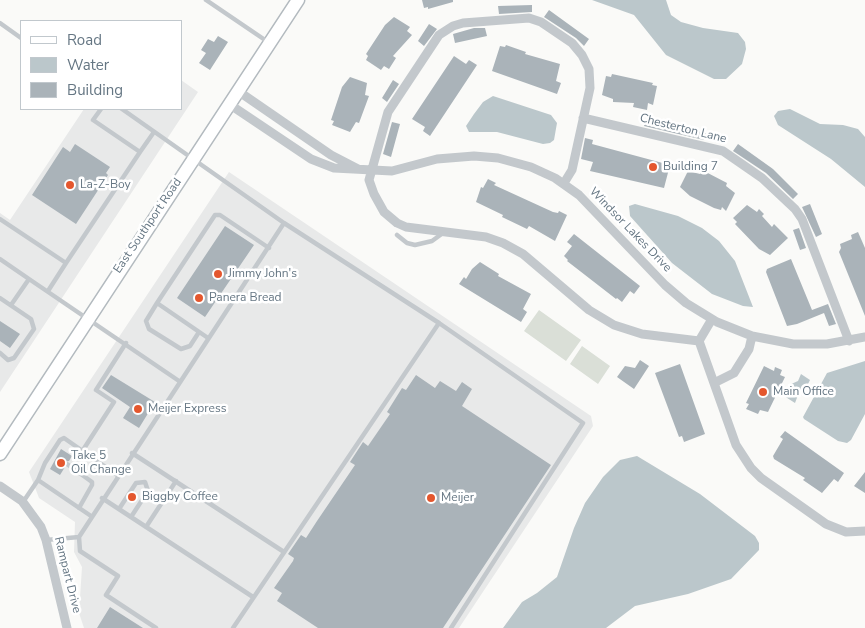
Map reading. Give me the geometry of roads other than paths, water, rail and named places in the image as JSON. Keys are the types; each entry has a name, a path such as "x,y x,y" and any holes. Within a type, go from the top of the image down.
{"main road":[{"name":"East Southport Road","path":"0,454 88,317 298,0"}],"street":[{"path":"564,184 572,170 590,84 586,63 576,47 541,22 527,18 465,22 450,27 436,40 388,112 371,172 371,186 380,205 391,219 406,227 486,237 512,247 526,256 589,310 619,327 642,334 699,341"},
{"name":"Windsor Lakes Drive","path":"238,91 330,155 352,166 371,172"},
{"name":"Windsor Lakes Drive","path":"229,104 311,160 334,168 371,172 392,171 437,159 474,156 498,158 523,164 564,184 588,203 672,292 712,320 752,336 798,344 865,337"},
{"name":"Chesterton Lane","path":"583,118 723,151 762,178 802,218 850,340"},
{"path":"699,341 712,320"},
{"path":"714,383 734,373 749,349 752,336"},
{"path":"699,341 736,445 745,461 758,475 832,527 846,532 865,531"},
{"name":"Rampart Drive","path":"0,486 23,502 37,519 46,540 67,628"}],"lane":[{"path":"206,0 270,43"},
{"path":"0,23 20,37"},
{"path":"100,110 93,120 140,152"},
{"path":"123,110 284,223 438,323 583,423 450,628"},
{"path":"48,292 154,132"},
{"path":"199,332 190,346 182,349 149,329 146,321 215,216 220,215 269,248"},
{"path":"0,219 66,263"},
{"path":"156,628 106,595 118,576 80,551 79,537 132,452 284,223"},
{"path":"396,235 407,243 415,245 432,241 444,232"},
{"path":"0,259 88,317 179,381"},
{"path":"11,305 29,279"},
{"path":"0,298 30,319 34,329 14,358 8,360 0,353"},
{"path":"157,303 208,338"},
{"path":"233,628 438,323"},
{"path":"83,450 114,402 96,390 126,344"},
{"path":"23,502 38,480 51,454 64,438 117,475"},
{"path":"132,452 284,552"},
{"path":"51,454 57,458"},
{"path":"67,464 92,482 92,486 79,508"},
{"path":"38,480 91,516"},
{"path":"146,527 176,481"},
{"path":"119,509 136,483 145,482 148,491 131,517"},
{"path":"102,498 253,597"},
{"path":"46,540 79,537"}],"water":[{"path":"592,0 666,0 671,15 681,22 703,28 738,33 745,42 746,49 742,64 726,79 714,79 666,55 634,15"},
{"path":"493,96 551,115 557,123 554,140 543,144 497,132 469,132 466,126 474,114 483,102"},
{"path":"790,109 820,124 843,125 858,129 865,137 865,187 831,159 778,125 774,116 778,111"},
{"path":"635,204 678,216 702,228 719,241 735,261 753,307 743,306 712,294 672,263 630,216 629,206"},
{"path":"865,361 865,414 851,440 847,443 838,441 803,417 827,373"},
{"path":"801,374 810,380 806,388 800,390 795,403 784,396 789,385 798,381"},
{"path":"637,456 700,494 755,536 759,543 759,550 731,579 688,594 635,606 606,628 503,628 522,602 557,577 585,503 603,477 620,460"}],"place":[{"name":"Building 7","path":"653,167"},
{"name":"La-Z-Boy","path":"70,185"},
{"name":"Jimmy John's","path":"218,274"},
{"name":"Panera Bread","path":"199,298"},
{"name":"Main Office","path":"763,392"},
{"name":"Meijer Express","path":"138,409"},
{"name":"Take 5 Oil Change","path":"61,463"},
{"name":"Biggby Coffee","path":"132,497"},
{"name":"Meijer","path":"431,498"}]}
